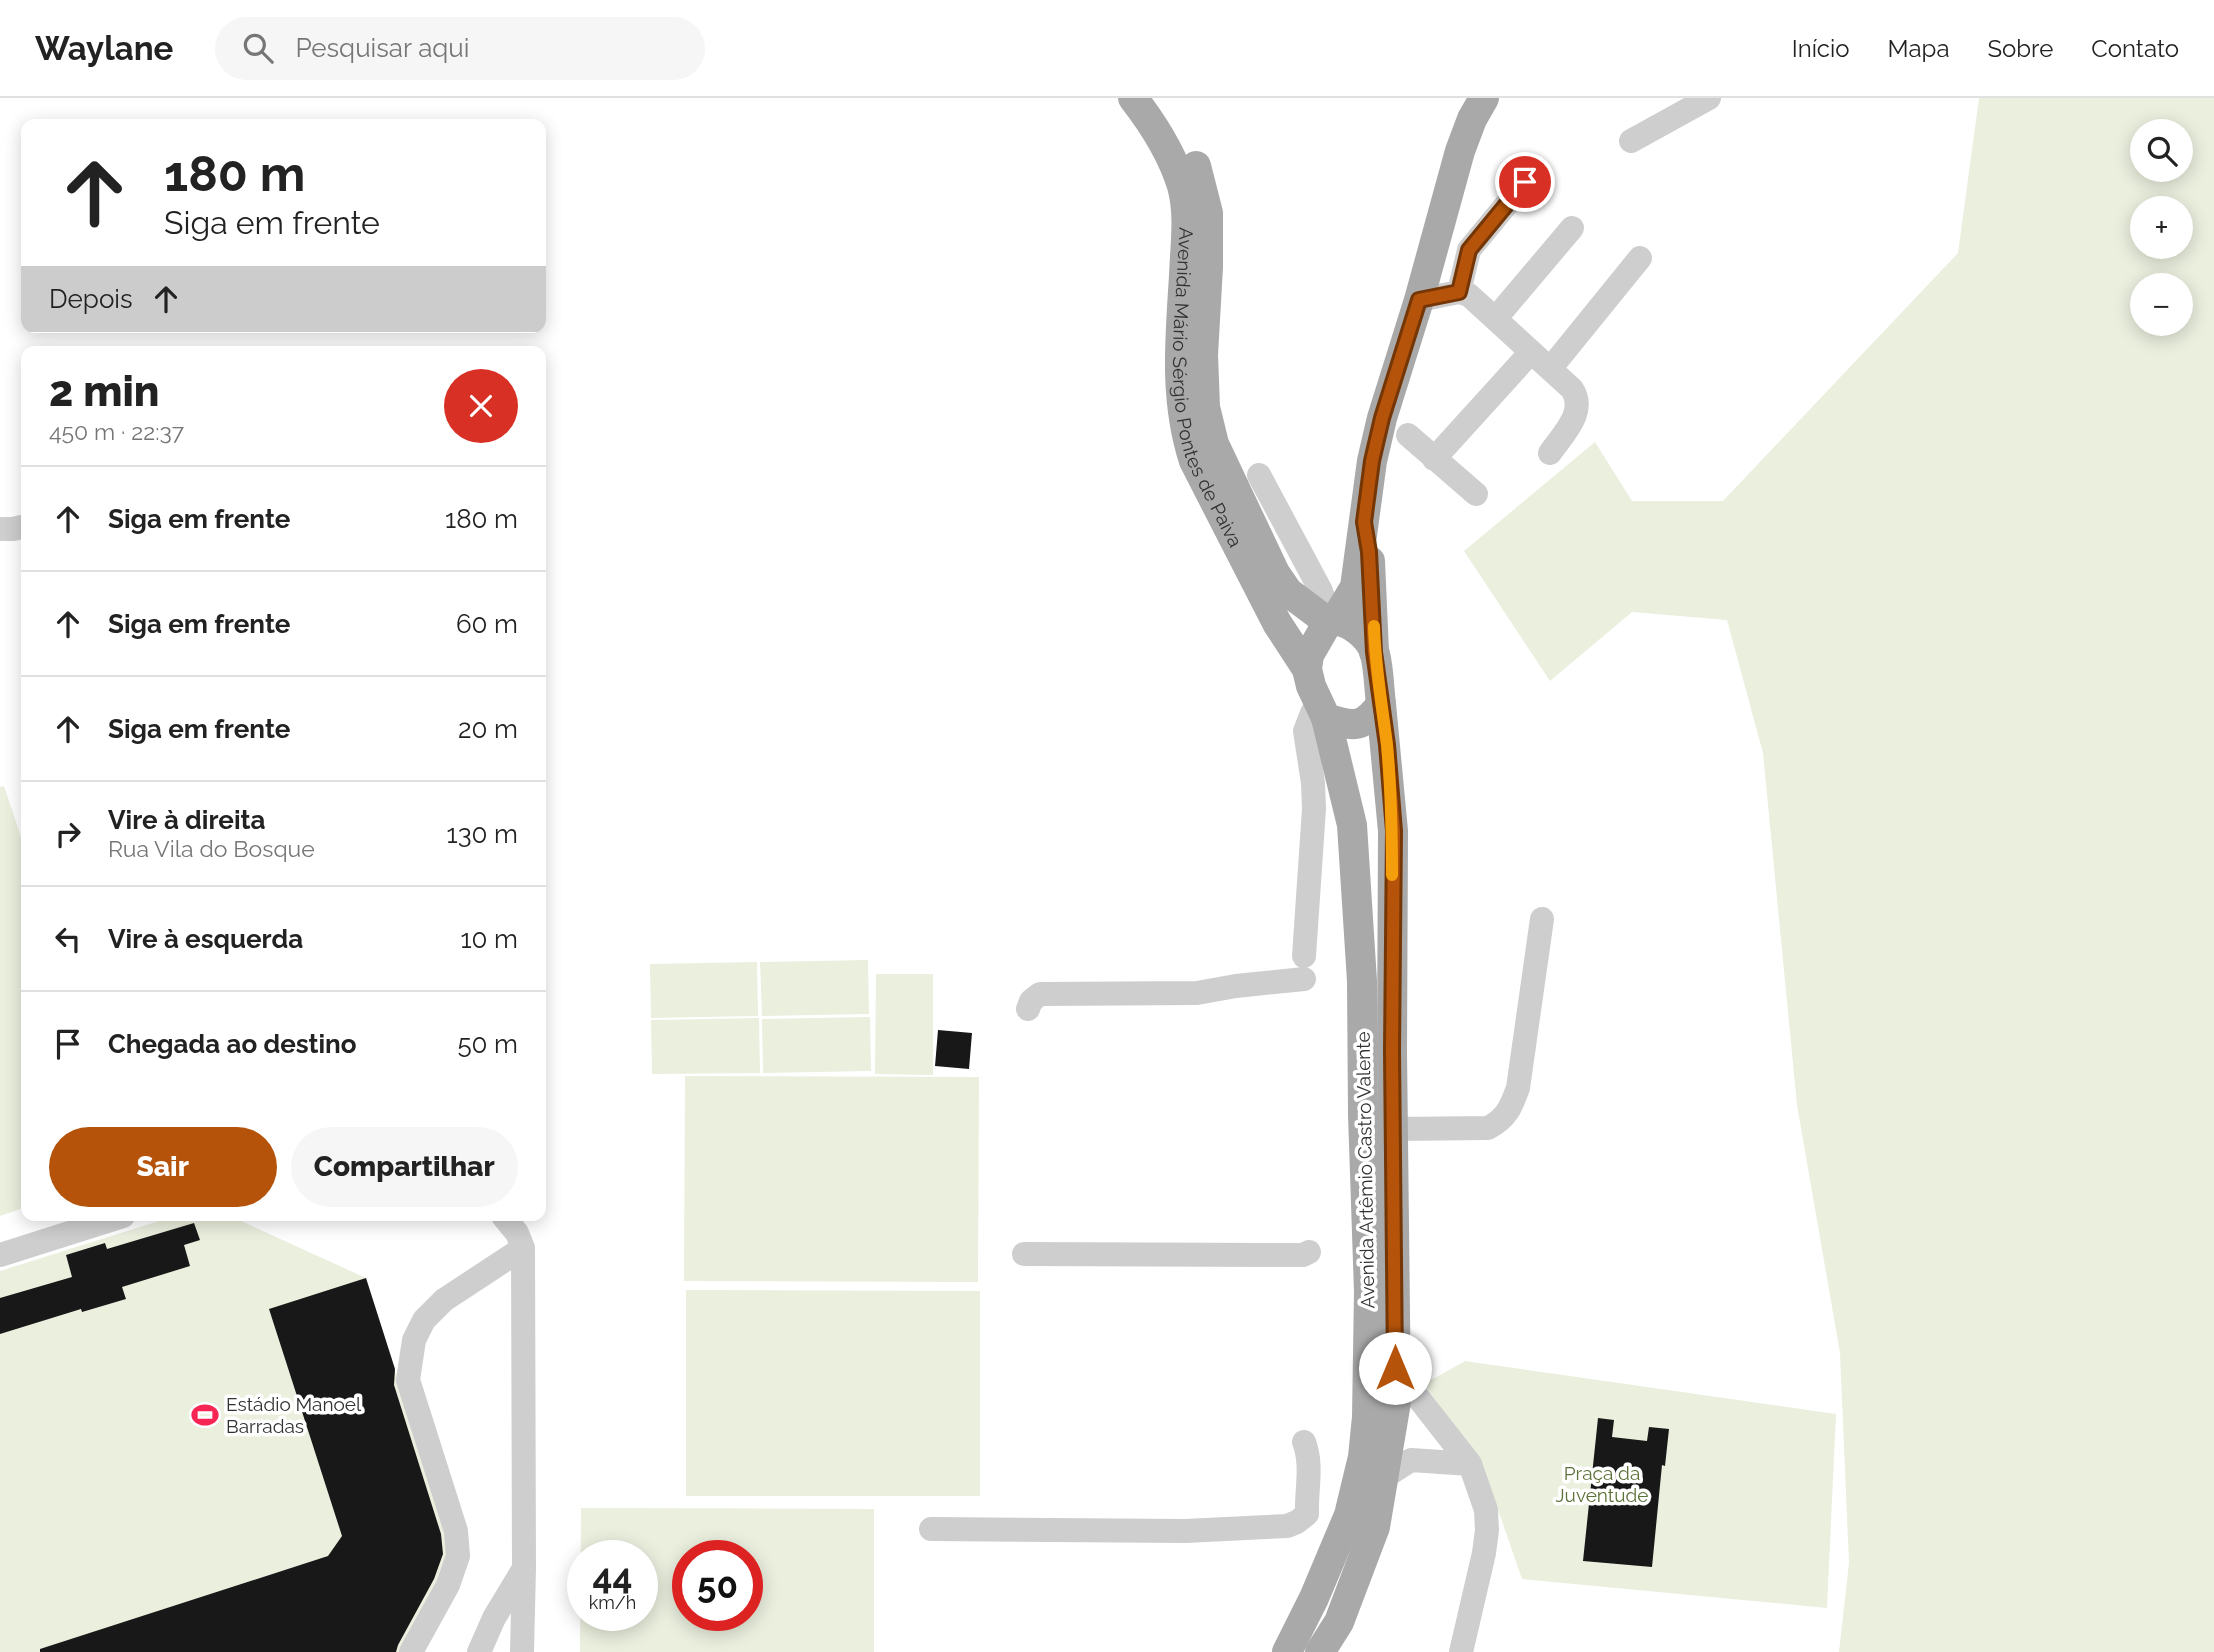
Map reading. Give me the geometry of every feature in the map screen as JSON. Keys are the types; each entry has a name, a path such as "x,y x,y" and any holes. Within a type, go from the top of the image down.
{"main road":[{"name":"Avenida Mário Sérgio Pontes de Paiva","path":"1133,98 1153,122 1171,157 1182,188 1187,222 1179,373 1180,399 1187,439 1205,485 1266,601 1307,669"},
{"name":"Avenida Mário Sérgio Pontes de Paiva","path":"1159,98 1180,130 1196,165 1208,213 1203,355 1205,407 1214,444 1275,573 1288,592 1331,621"},
{"path":"1381,704 1371,717 1357,724 1347,725 1322,711 1307,669 1309,655 1355,587 1372,461 1382,418 1419,300 1460,150 1472,119 1485,98"},
{"path":"1320,1652 1339,1622 1375,1527 1396,1402 1392,863 1394,831 1374,652 1369,552 1364,522"},
{"path":"1331,621 1344,622 1356,629 1374,652"},
{"name":"Avenida Artêmio Castro Valente","path":"1287,1652 1314,1598 1349,1515 1361,1469 1367,1417 1368,1292 1363,1114 1363,981 1352,825 1322,711"}],"street":[{"path":"1631,141 1709,98"},
{"path":"1459,292 1469,250 1525,182"},
{"path":"1496,318 1572,228"},
{"path":"1550,369 1640,258"},
{"path":"1419,300 1459,292 1469,295 1572,389 1577,397 1578,407 1550,453"},
{"path":"1434,459 1531,352"},
{"path":"1408,435 1476,494"},
{"path":"1259,475 1321,591 1331,621"},
{"path":"0,529 21,528"},
{"path":"1028,1009 1031,1001 1040,994 1197,993 1236,986 1304,967 1314,821 1313,783 1305,731 1312,713 1322,711"},
{"path":"1393,1129 1488,1128 1509,1112 1518,1088 1542,919"},
{"path":"0,1255 107,1221"},
{"path":"507,1221 517,1233 523,1248 522,1652"},
{"path":"411,1652 448,1585 458,1556 456,1531 408,1380 414,1340 424,1320 444,1300 523,1248"},
{"path":"1024,1254 1303,1255 1309,1252"},
{"path":"1395,1368 1469,1464 1486,1510 1488,1530 1475,1599 1461,1652"},
{"path":"930,1529 1185,1531 1287,1526 1307,1514 1309,1474 1308,1451 1304,1442"},
{"path":"1383,1478 1411,1461 1469,1464"},
{"path":"479,1652 494,1618 524,1568"}],"green space":[{"path":"1979,98 2214,98 2214,1652 1839,1652 1849,1563 1840,1353 1797,1105 1763,753 1727,620 1632,612 1550,681 1464,551 1595,442 1632,501 1723,501 1958,253"},
{"path":"4,786 21,837 21,1209 0,1216 0,787"},
{"path":"868,960 869,1014 762,1016 760,962"},
{"path":"757,962 758,1016 651,1018 650,964"},
{"path":"876,974 933,974 933,1075 875,1074"},
{"path":"870,1017 871,1071 763,1073 762,1019"},
{"path":"759,1018 760,1073 652,1074 651,1020"},
{"path":"685,1076 979,1077 978,1282 684,1281"},
{"name":"Estádio Manoel Barradas","path":"159,1221 241,1221 366,1278 452,1553 399,1652 0,1652 0,1271"},
{"path":"686,1290 980,1291 980,1496 686,1496"},
{"name":"Praça da Juventude","path":"1465,1361 1836,1414 1827,1608 1522,1579 1484,1469 1424,1384"},
{"path":"581,1508 874,1509 874,1652 580,1652 580,1631 658,1631 658,1540 581,1540"}],"building":[{"path":"938,1030 972,1033 969,1069 935,1066"},
{"path":"194,1223 200,1240 184,1245 190,1266 122,1287 126,1299 82,1312 81,1309 0,1334 0,1298 72,1277 66,1255 105,1243 107,1249"},
{"path":"366,1278 395,1369 394,1385 441,1534 443,1554 434,1579 396,1652 40,1652 40,1649 328,1556 342,1536 269,1309"},
{"path":"1598,1418 1614,1420 1612,1437 1647,1441 1649,1427 1669,1429 1665,1466 1662,1465 1652,1567 1583,1561"}],"slow traffic":[{"path":"1374,626 1374,652 1387,745 1394,831 1392,875"}],"place":[{"name":"Estádio Manoel Barradas","path":"205,1415"}],"route":[{"path":"1395,1368 1392,1051 1394,831 1387,745 1374,652 1368,538 1364,522 1367,489 1382,418 1419,300 1459,292 1469,250 1525,182"}]}
